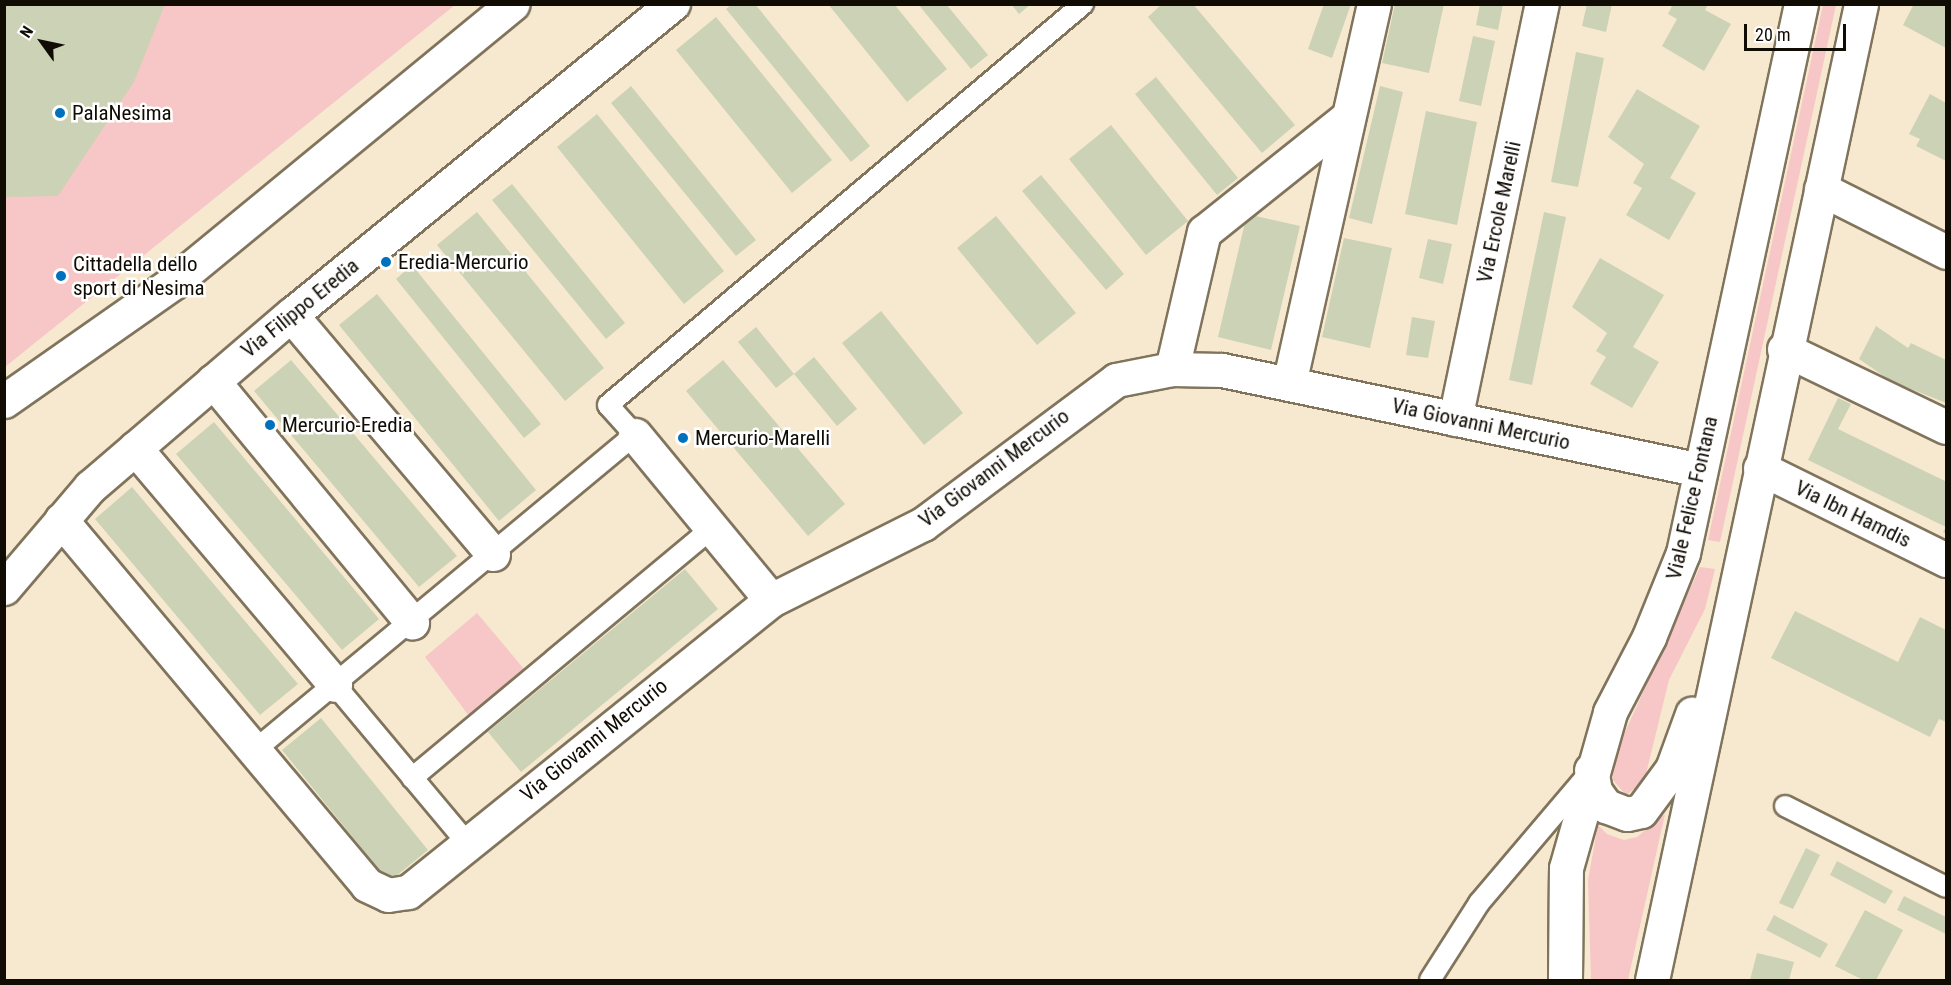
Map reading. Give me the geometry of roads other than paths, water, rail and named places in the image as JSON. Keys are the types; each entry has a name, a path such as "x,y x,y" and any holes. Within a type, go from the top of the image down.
{"street":[{"path":"4,400 174,282 513,4"},
{"name":"Via Filippo Eredia","path":"4,588 61,520 135,448 291,315 673,4"},
{"path":"1289,384 1374,4"},
{"name":"Via Ercole Marelli","path":"1455,419 1542,4"},
{"name":"Viale Felice Fontana","path":"1565,981 1566,868 1591,770 1610,712 1668,595 1683,554 1801,4"},
{"path":"1652,981 1733,609 1784,349 1861,4"},
{"path":"1172,369 1204,232 1348,117"},
{"path":"1821,189 1947,252"},
{"path":"291,315 493,554"},
{"path":"1784,349 1947,427"},
{"name":"Via Giovanni Mercurio","path":"255,750 368,885 388,895 408,892 466,843 771,600 923,524 1116,380 1172,369 1222,370 1700,470"},
{"path":"213,381 412,622"},
{"path":"635,435 771,600"},
{"path":"135,448 335,685"},
{"name":"Via Ibn Hamdis","path":"1760,468 1947,560"},
{"path":"61,520 255,750"},
{"path":"1591,770 1595,791 1606,806 1627,814 1641,811 1656,795 1672,769 1733,609"}],"lane":[{"path":"255,750 635,435 608,405 1083,4"},
{"path":"412,778 712,528"},
{"path":"335,685 466,843"},
{"path":"1430,981 1479,903 1591,770"},
{"path":"1785,806 1947,887"}],"place":[{"name":"PalaNesima","path":"60,113"},
{"name":"Eredia-Mercurio","path":"386,262"},
{"name":"Cittadella dello sport di Nesima","path":"61,276"},
{"name":"Mercurio-Eredia","path":"270,425"},
{"name":"Mercurio-Marelli","path":"683,438"}]}
